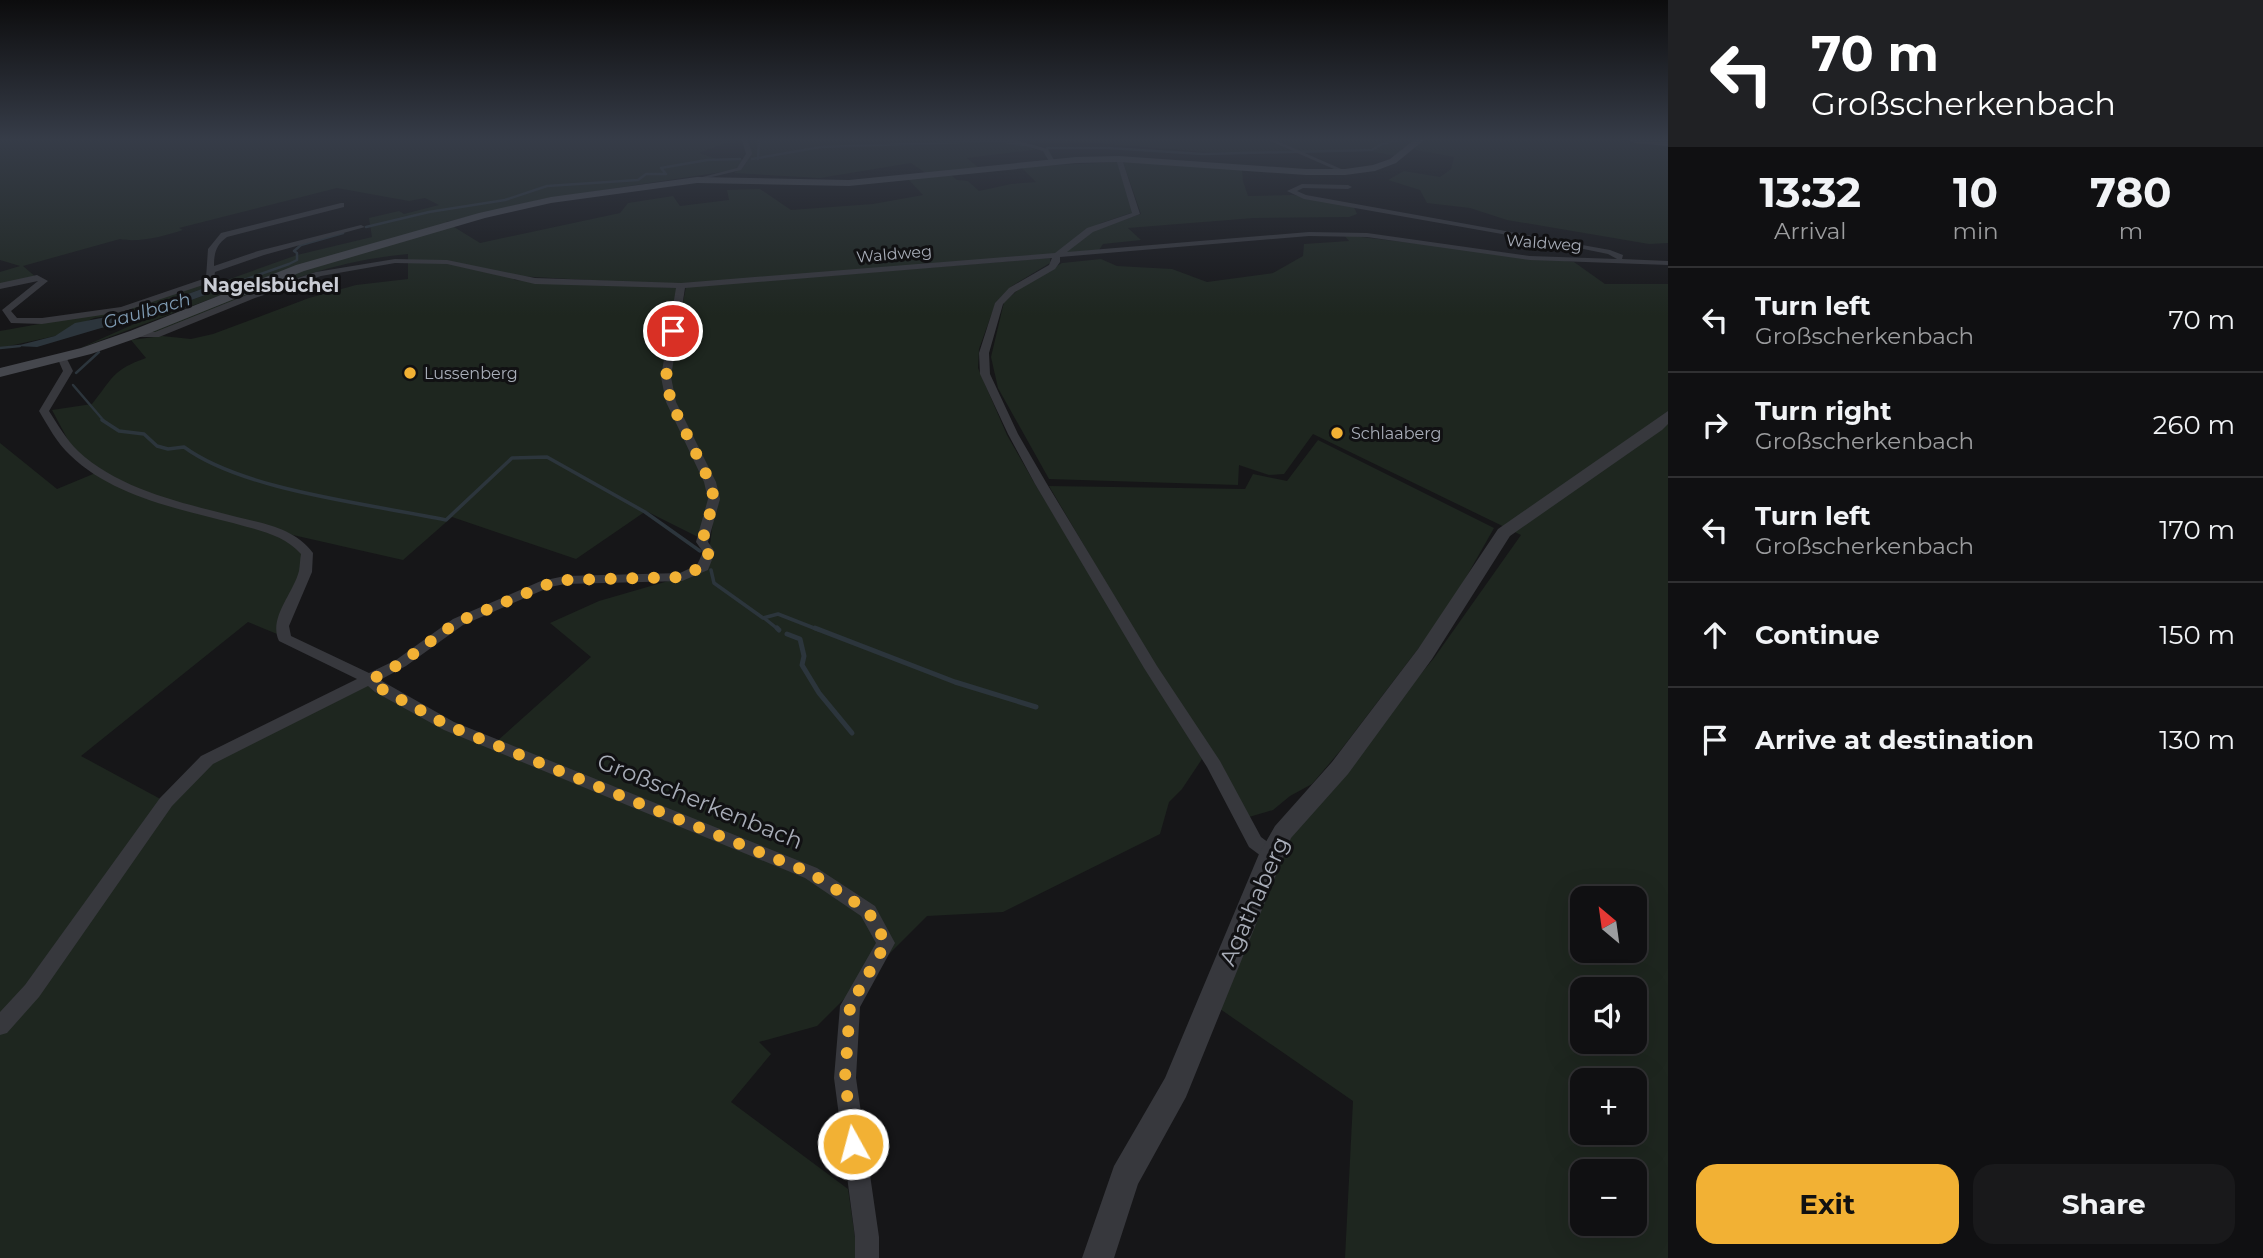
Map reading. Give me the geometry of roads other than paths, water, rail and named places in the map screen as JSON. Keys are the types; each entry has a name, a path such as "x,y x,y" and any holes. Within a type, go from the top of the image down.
{"main road":[{"path":"0,373 62,358 135,334 234,287 505,209 560,199"}],"street":[{"path":"1131,199 1136,214 1090,230 1055,256 1056,262 1052,267 1012,290 999,303 984,353 985,373 1041,484 1151,668 1214,765 1255,842 1271,854"},
{"path":"1314,199 1610,252 1628,262"},
{"path":"211,275 211,248 214,241 224,235 341,205"},
{"path":"0,286 37,278 44,281 3,308 14,321 83,316 122,309 261,253 361,227"},
{"name":"Waldweg","path":"135,334 156,335 252,296 318,274 396,261 447,262 535,281 681,286 1309,234 1347,234 1530,258 1668,263"},
{"path":"211,275 234,287"},
{"path":"0,1026 39,981 166,802 207,760 371,680 401,663 457,622 551,583 565,580 682,577 703,566 709,552 702,542 714,499 710,482 671,402 666,377 681,286"},
{"name":"Großscherkenbach","path":"62,358 68,371 44,411 62,440 76,455 99,472 142,492 194,510 281,533 299,542 307,553 305,572 282,626 282,636 371,680 380,688 449,726 811,873 868,911 886,943 850,1006 845,1078 867,1258"},
{"name":"Agathaberg","path":"1098,1258 1125,1177 1176,1087 1271,854 1283,832 1340,768 1424,654 1504,533 1657,427 1668,415"}],"water":[{"path":"213,285 220,286 219,290 172,307 37,347 16,346 55,336 75,323 143,310"}],"waterway":[{"name":"Gaulbach","path":"366,227 429,212 509,199"},
{"name":"Gaulbach","path":"213,291 289,264 297,260 297,253 294,251 301,245 343,233"},
{"name":"Gaulbach","path":"0,348 20,346"},
{"path":"76,373 99,352"},
{"path":"73,385 104,421"},
{"path":"102,420 119,431 144,434 157,446 168,449 184,447 209,462 273,485 446,520 512,458 547,457 645,512 700,551"},
{"path":"711,570 714,583 763,618 778,614 819,630"},
{"path":"764,618 779,630 777,628"},
{"path":"815,628 955,682 1036,707"},
{"path":"787,634 800,639 804,656 802,665 819,693 852,733"}],"place":[{"name":"Lussenberg","path":"410,373"},
{"name":"Schlaaberg","path":"1337,433"}],"district":[{"name":"Nagelsbüchel","path":"271,285"}]}
